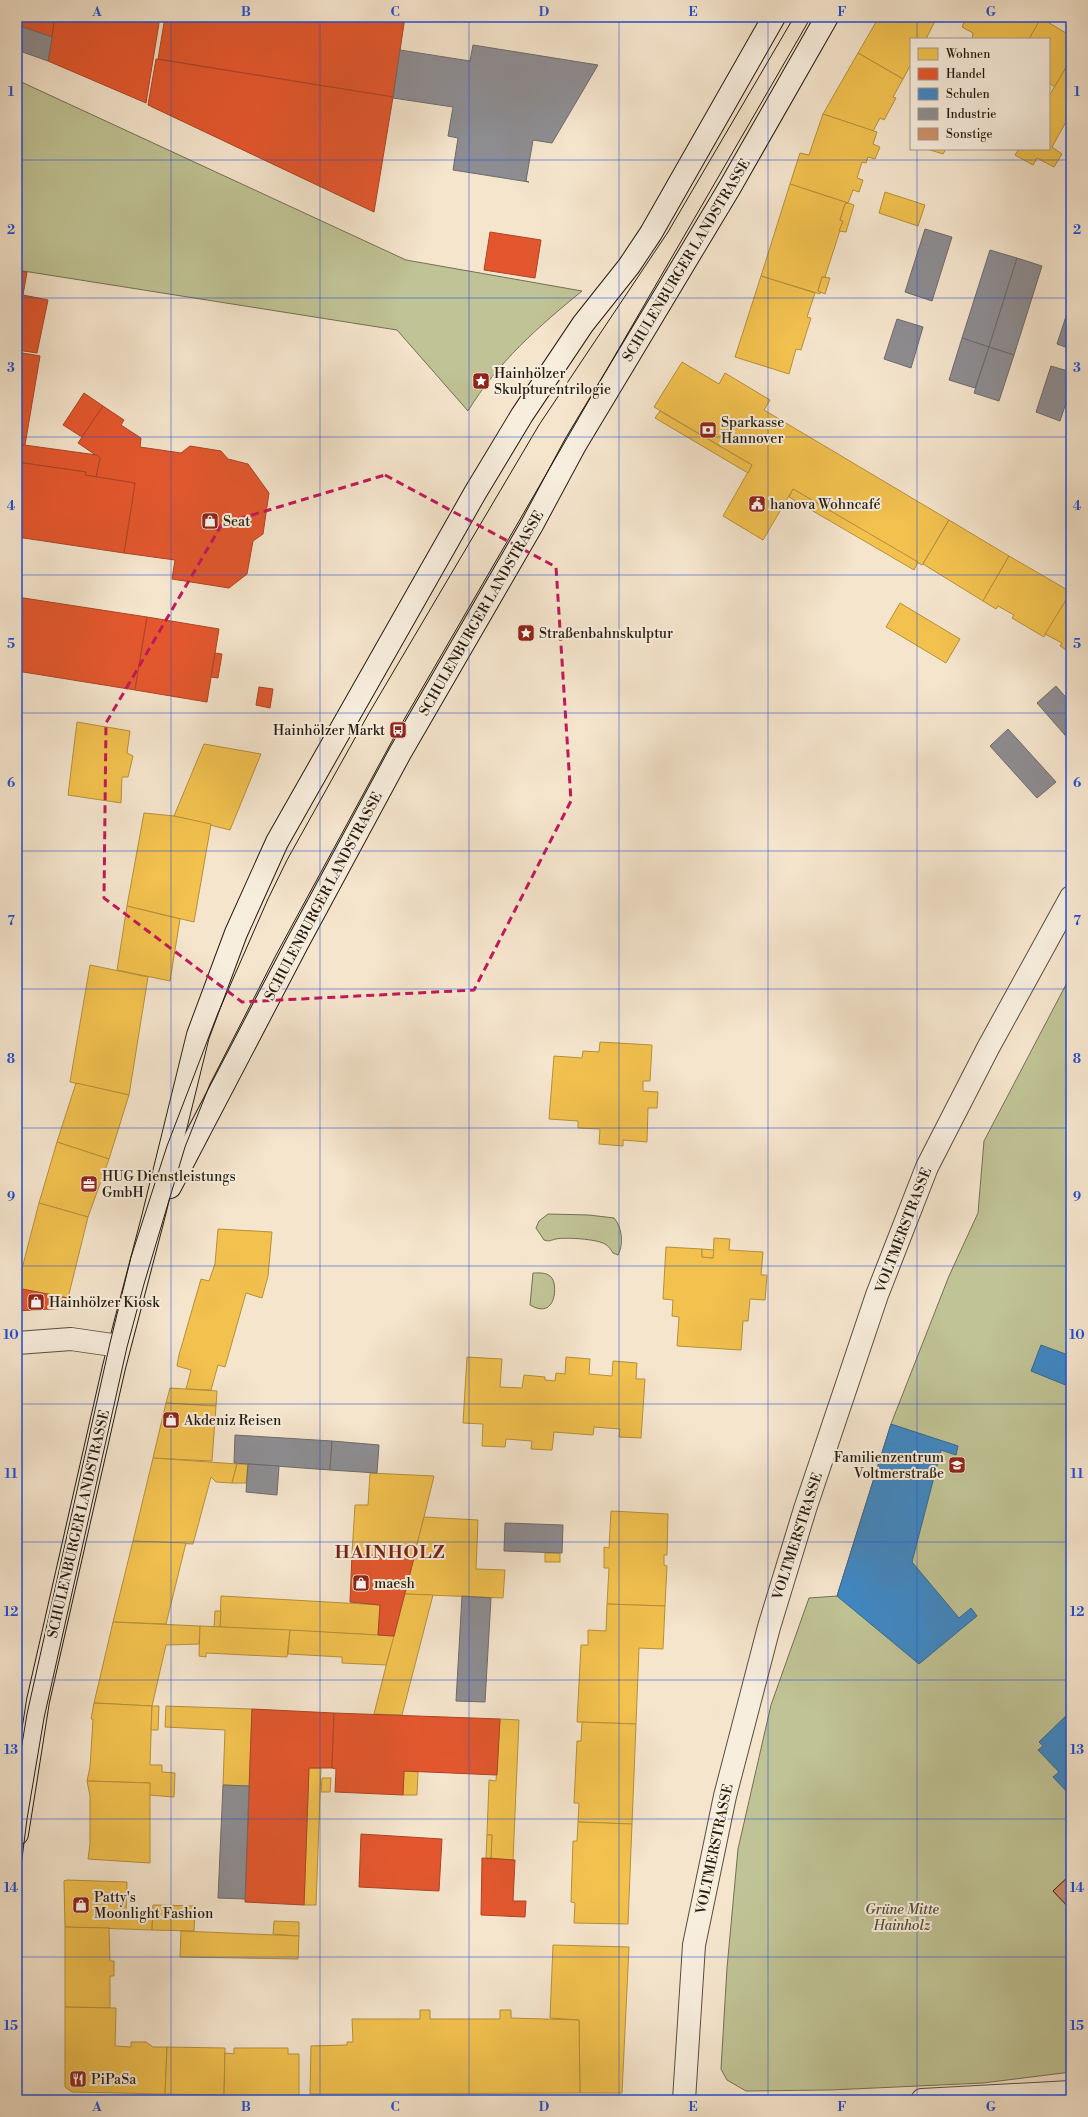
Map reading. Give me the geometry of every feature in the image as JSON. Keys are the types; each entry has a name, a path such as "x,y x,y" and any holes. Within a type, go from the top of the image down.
{"main road":[{"name":"SCHULENBURGER LANDSTRASSE","path":"17,1834 38,1701 119,1346 154,1218 198,1035 236,933 277,842 475,493 522,415 583,324 629,266 651,233 774,17"},
{"name":"SCHULENBURGER LANDSTRASSE","path":"154,1218 296,944 400,753 532,525 574,445 730,187 827,17"},
{"name":"VOLTMERSTRASSE","path":"684,2100 694,1945 725,1796 769,1627 805,1509 877,1295 927,1167 988,1048 1071,897"},
{"path":"17,1343 71,1339 119,1346"},
{"path":"922,2100 1071,2092"}],"highlighted area":[{"path":"385,475 556,567 571,801 474,990 242,1002 104,898 106,723 222,524"}],"green space":[{"path":"17,80 406,260 582,291 550,318 505,361 479,393 468,411 397,330 17,270"},
{"name":"Grüne Mitte Hainholz","path":"1071,975 1071,2072 983,2083 831,2090 746,2091 727,2080 721,2069 727,1968 738,1849 771,1705 809,1598 837,1596 891,1424 949,1276 978,1213 984,1141"},
{"path":"548,1214 589,1215 614,1218 619,1226 621,1236 621,1246 618,1255 613,1253 605,1244 601,1242 566,1238 549,1241 544,1240 536,1228 539,1221"},
{"path":"533,1273 547,1274 553,1281 555,1293 550,1305 546,1308 539,1309 530,1305"}],"building: Wohnen":[{"path":"879,17 933,17 936,19 926,38 910,38 910,66 903,79 858,53"},
{"path":"961,17 1038,17 1041,19 1030,38 972,38 973,33 962,27 965,20"},
{"path":"1041,18 1071,36 1071,59 1055,87 1050,84 1050,38 1030,38"},
{"path":"858,53 903,79 893,97 896,98 884,120 880,118 873,131 823,114"},
{"path":"1071,59 1071,113 1052,147 1062,154 1054,167 1037,158 1033,165 1015,155 1018,150 1050,150 1050,94"},
{"path":"823,114 877,132 873,144 880,147 875,159 868,157 866,163 862,162 857,178 863,180 859,192 853,190 848,203 790,184 800,153 809,155"},
{"path":"930,150 945,150 943,154"},
{"path":"790,184 848,203 845,204 840,220 843,221 825,277 822,277 818,291 821,291 820,294 761,276"},
{"path":"885,192 925,205 918,226 879,213"},
{"path":"848,203 854,205 846,232 839,231 843,221 840,220 845,204"},
{"path":"761,276 815,293 807,317 811,318 801,350 796,349 789,374 735,357"},
{"path":"822,277 830,278 825,294 818,291"},
{"path":"682,362 719,384 725,373 770,400 764,410 949,520 922,565 793,489 763,540 723,516 752,465 654,407"},
{"path":"660,411 752,465 748,473 655,418"},
{"path":"793,489 918,562 914,570 789,497"},
{"path":"949,520 1009,556 983,601 923,564"},
{"path":"1009,556 1071,592 1044,637 1012,618 1014,615 998,606 996,609 983,601"},
{"path":"1071,592 1071,653 1060,646 1062,643 1045,634"},
{"path":"900,603 960,639 946,663 886,627"},
{"path":"77,722 130,731 127,753 133,756 128,777 122,777 121,803 68,795"},
{"path":"204,744 261,754 230,830 174,816"},
{"path":"144,813 174,816 211,824 194,922 127,906"},
{"path":"127,906 180,919 170,981 117,970"},
{"path":"90,965 148,977 129,1095 70,1082"},
{"path":"600,1042 652,1045 650,1081 643,1081 643,1091 658,1092 657,1108 648,1108 647,1142 623,1140 623,1146 599,1144 600,1129 578,1128 578,1121 549,1119 554,1056 582,1058 583,1051 599,1052"},
{"path":"76,1083 129,1095 109,1159 57,1142"},
{"path":"57,1142 109,1159 88,1217 39,1203"},
{"path":"39,1203 88,1217 68,1298 17,1288"},
{"path":"218,1229 272,1232 268,1276 262,1298 246,1293 225,1367 218,1365 211,1390 186,1389 191,1370 177,1366 179,1355 201,1279 209,1281 215,1264"},
{"path":"714,1238 730,1239 729,1250 763,1252 761,1275 767,1275 765,1300 750,1299 748,1321 743,1321 741,1350 677,1346 679,1317 672,1316 673,1300 663,1299 666,1247 702,1249 702,1257 713,1258"},
{"path":"702,1249 714,1250 713,1258 702,1257"},
{"path":"467,1357 502,1359 500,1387 522,1388 524,1375 545,1377 545,1380 555,1381 556,1373 565,1374 566,1357 590,1359 589,1374 612,1376 613,1361 637,1363 636,1379 645,1379 641,1438 619,1437 620,1429 594,1427 593,1435 554,1432 552,1450 531,1449 532,1441 506,1439 505,1447 482,1446 483,1424 463,1423"},
{"path":"170,1388 217,1391 216,1406 166,1403"},
{"path":"166,1403 216,1406 212,1461 153,1458"},
{"path":"153,1458 237,1464 232,1483 216,1482 211,1477 193,1544 133,1541"},
{"path":"237,1464 248,1464 246,1483 232,1483"},
{"path":"370,1473 434,1476 414,1558 352,1554 355,1505 368,1505"},
{"path":"611,1511 668,1514 667,1555 664,1555 664,1565 667,1566 665,1606 607,1604 609,1568 604,1568 604,1547 609,1548"},
{"path":"424,1517 478,1520 476,1569 505,1570 503,1598 404,1594"},
{"path":"133,1541 186,1543 166,1624 113,1622"},
{"path":"545,1553 560,1553 560,1562 545,1562"},
{"path":"404,1594 433,1595 402,1715 374,1714"},
{"path":"221,1596 380,1605 378,1635 220,1627"},
{"path":"607,1604 665,1606 663,1649 639,1648 636,1724 577,1722 581,1645 588,1645 588,1630 606,1631"},
{"path":"215,1611 221,1611 220,1627 214,1627"},
{"path":"113,1622 200,1626 199,1644 166,1645 152,1706 94,1703"},
{"path":"200,1626 290,1630 287,1657 206,1653 206,1657 199,1656"},
{"path":"290,1630 394,1636 386,1665 342,1663 342,1657 288,1654"},
{"path":"94,1703 152,1706 150,1765 162,1765 162,1772 175,1773 174,1797 149,1795 150,1783 87,1781 90,1767 93,1719 91,1719"},
{"path":"152,1706 159,1706 158,1730 151,1730"},
{"path":"166,1706 252,1709 249,1786 223,1785 225,1730 165,1727"},
{"path":"500,1719 519,1720 513,1860 491,1858 492,1835 487,1835 489,1780 496,1781"},
{"path":"582,1722 636,1724 632,1824 578,1822 579,1803 574,1803 577,1741 581,1741"},
{"path":"309,1768 321,1768 316,1905 304,1905"},
{"path":"404,1771 418,1772 417,1795 403,1795"},
{"path":"322,1778 331,1778 330,1792 321,1792"},
{"path":"87,1781 150,1783 150,1863 88,1859 90,1844 90,1796"},
{"path":"578,1822 632,1824 628,1924 574,1923 575,1903 571,1902 573,1841 577,1841"},
{"path":"487,1835 492,1835 491,1858 486,1858"},
{"path":"64,1881 127,1882 126,1910 153,1913 152,1930 65,1927"},
{"path":"153,1905 195,1906 194,1931 152,1930"},
{"path":"274,1921 299,1922 299,1936 273,1934"},
{"path":"65,1927 109,1928 110,1961 114,1961 114,1976 110,1976 110,2008 65,2007"},
{"path":"181,1931 299,1936 298,1959 180,1957"},
{"path":"553,1945 629,1947 622,2093 580,2093 579,2020 550,2018"},
{"path":"65,2007 116,2008 115,2046 131,2047 131,2042 146,2042 153,2047 167,2047 165,2094 72,2092 65,2087"},
{"path":"420,2010 430,2010 430,2019 500,2019 500,2010 511,2010 511,2018 579,2020 580,2093 310,2094 311,2046 347,2045 347,2042 353,2042 352,2019 420,2019"},
{"path":"167,2047 225,2048 224,2095 165,2094"},
{"path":"234,2048 288,2048 288,2054 299,2054 299,2096 224,2095 225,2053 234,2054"}],"building: Handel":[{"path":"17,17 55,17 52,37 17,25"},
{"path":"55,17 160,17 146,103 48,61"},
{"path":"165,17 405,17 393,97 158,59"},
{"path":"156,59 393,97 374,212 148,105"},
{"path":"490,232 541,240 535,278 484,270"},
{"path":"17,271 27,272 23,295 48,300 37,353 17,350"},
{"path":"17,352 40,356 25,445 17,443"},
{"path":"84,393 103,406 82,437 63,425"},
{"path":"103,406 124,420 121,425 141,438 140,447 181,453 190,446 221,451 228,459 248,464 269,493 263,534 253,541 247,574 229,588 172,579 175,560 124,553 135,483 96,477 100,458 78,443"},
{"path":"17,444 97,455 100,458 96,477 85,475 86,472 17,462"},
{"path":"17,462 86,472 85,475 135,483 124,553 17,537"},
{"path":"17,597 147,617 135,690 17,671"},
{"path":"147,617 219,629 207,702 135,690"},
{"path":"215,653 222,654 218,678 211,677"},
{"path":"259,687 273,689 270,708 256,705"},
{"path":"17,1288 68,1298 67,1308 17,1311"},
{"path":"352,1554 414,1558 394,1636 378,1635 380,1605 350,1602"},
{"path":"252,1709 334,1713 332,1768 309,1768 304,1905 245,1902"},
{"path":"334,1713 500,1719 497,1775 404,1771 403,1795 335,1792 336,1769 332,1768"},
{"path":"361,1834 442,1839 439,1891 359,1887"},
{"path":"482,1858 515,1860 513,1901 526,1901 525,1917 481,1915"}],"building: Schulen":[{"path":"1041,1345 1071,1356 1071,1379 1068,1386 1031,1371"},
{"path":"891,1424 958,1446 956,1455 941,1450 912,1562 959,1618 971,1608 977,1616 919,1664 837,1596"},
{"path":"1071,1711 1071,1796 1053,1777 1059,1772 1038,1750 1043,1746 1039,1742"}],"building: Industrie":[{"path":"17,25 52,37 48,61 17,50"},
{"path":"473,45 598,65 552,143 533,140 526,181 529,182 453,170 458,138 448,136 453,107 393,98 400,50 470,61"},
{"path":"925,229 952,237 932,301 905,292"},
{"path":"990,250 1017,258 989,347 962,338"},
{"path":"1017,258 1042,266 1014,355 989,347"},
{"path":"1071,301 1071,349 1057,344"},
{"path":"897,319 923,327 911,368 884,359"},
{"path":"962,338 989,347 975,388 949,380"},
{"path":"989,347 1014,355 999,401 974,393"},
{"path":"1051,366 1071,372 1071,388 1060,421 1036,412"},
{"path":"1056,686 1071,703 1071,742 1037,703"},
{"path":"1008,729 1056,782 1037,798 990,746"},
{"path":"235,1435 332,1441 330,1470 234,1463"},
{"path":"332,1441 379,1445 377,1473 330,1470"},
{"path":"248,1464 279,1466 277,1495 246,1492"},
{"path":"505,1523 563,1525 562,1553 504,1551"},
{"path":"462,1596 491,1598 485,1702 456,1701"},
{"path":"223,1785 249,1786 245,1899 218,1898"}],"building: Sonstige":[{"path":"1071,1874 1071,1910 1053,1891"}],"tram line":[{"path":"17,1774 27,1714 110,1343 131,1257 167,1146 218,1013 268,899 287,860 369,713 539,425 668,232 794,17"},
{"path":"17,1898 27,1819 44,1718 127,1347 144,1284 185,1147 210,1084 276,955 398,730 811,17"}],"place":[{"name":"Hainhölzer Skulpturentrilogie","path":"481,381"},
{"name":"Sparkasse Hannover","path":"708,430"},
{"name":"hanova Wohncafé","path":"757,504"},
{"name":"Seat","path":"210,521"},
{"name":"Straßenbahnskulptur","path":"526,633"},
{"name":"Hainhölzer Markt","path":"398,730"},
{"name":"HUG Dienstleistungs GmbH","path":"89,1184"},
{"name":"Hainhölzer Kiosk","path":"36,1302"},
{"name":"Akdeniz Reisen","path":"171,1420"},
{"name":"Familienzentrum Voltmerstraße","path":"957,1465"},
{"name":"maesh","path":"361,1583"},
{"name":"Patty's Moonlight Fashion","path":"81,1905"},
{"name":"PiPaSa","path":"78,2079"}],"district":[{"name":"HAINHOLZ","path":"390,1552"}]}
